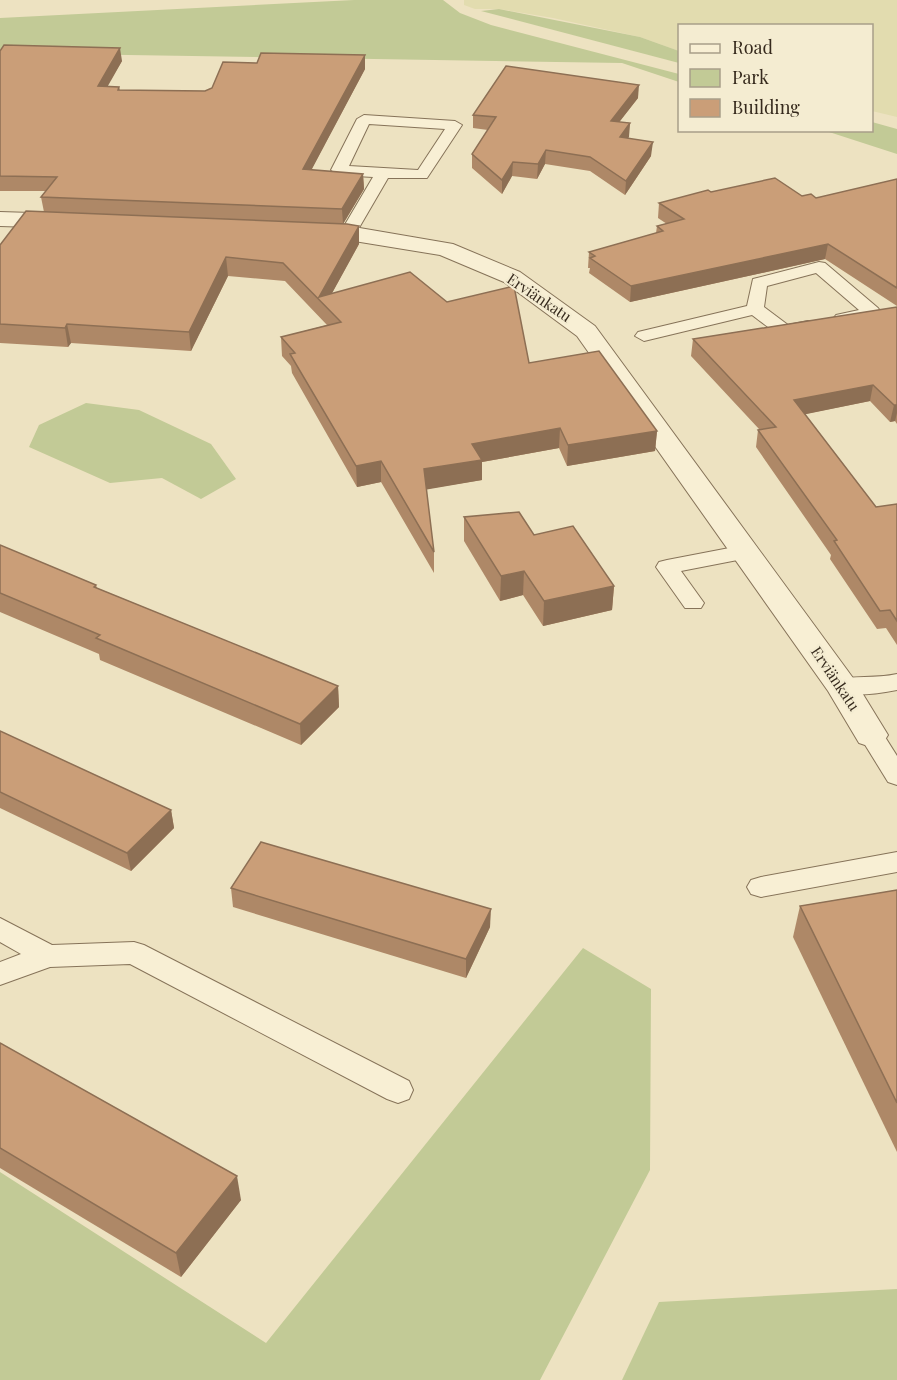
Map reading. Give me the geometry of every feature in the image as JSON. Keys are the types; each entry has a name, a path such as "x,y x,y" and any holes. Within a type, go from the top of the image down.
{"street":[{"path":"0,219 84,222"},
{"name":"Erviänkatu","path":"288,231 348,233 445,249 512,277 521,295 586,331 841,686 872,735"}],"lane":[{"path":"364,119 455,125 422,175 383,172 339,170 364,119"},
{"path":"348,233 383,172"},
{"path":"644,336 755,309 785,331 872,312 819,267 759,283 755,309"},
{"path":"693,603 667,567 745,552"},
{"path":"841,686 878,686 897,682"},
{"path":"872,735 897,776"},
{"path":"761,887 897,862"},
{"path":"0,929 48,956"},
{"path":"0,974 48,956 134,953 398,1090"}],"shaded area":[{"path":"464,0 897,0 897,117 873,111 873,24 678,24 678,51 640,37 553,18 499,9 475,9 464,5"}],"green space":[{"path":"354,0 443,0 460,13 491,25 678,74 678,82 622,63 0,53 0,18"},
{"path":"499,9 640,37 678,51 678,63 481,11"},
{"path":"873,122 897,129 897,154 829,132 873,132"},
{"path":"86,403 139,410 211,444 236,479 201,499 162,478 110,483 29,447 39,425"},
{"path":"583,948 651,989 650,1170 540,1380 0,1380 0,1172 266,1343"},
{"path":"897,1289 897,1380 622,1380 659,1302"}],"building":[{"path":"4,45 120,48 98,86 119,87 118,90 205,91 212,88 223,62 257,63 261,53 365,55 303,169 363,174 342,209 41,197 57,177 0,176 0,51"},
{"path":"506,66 639,85 611,121 630,123 620,137 653,142 626,181 590,157 546,150 538,164 513,162 502,180 472,154 496,117 473,115"},
{"path":"775,178 802,196 811,194 816,198 897,179 897,288 828,244 631,286 590,258 595,256 589,252 663,231 657,226 684,219 659,203 708,190 711,192"},
{"path":"26,211 359,226 319,297 410,272 447,302 514,286 529,363 599,351 657,431 568,445 560,428 472,444 482,460 424,469 434,552 381,461 356,466 290,354 295,353 281,337 341,322 283,263 226,257 189,332 67,324 65,328 0,324 0,245"},
{"path":"897,307 897,405 894,405 873,385 794,400 876,507 897,504 897,621 890,610 880,611 834,541 837,540 758,430 776,427 693,339"},
{"path":"519,512 534,535 573,526 614,586 544,601 524,571 501,576 464,517"},
{"path":"0,545 96,585 94,587 338,686 300,724 96,638 100,635 0,593"},
{"path":"0,731 171,810 127,853 0,792"},
{"path":"261,842 491,909 466,959 231,888"},
{"path":"897,890 897,1103 800,906"},
{"path":"0,1043 237,1176 176,1253 0,1148"}]}
